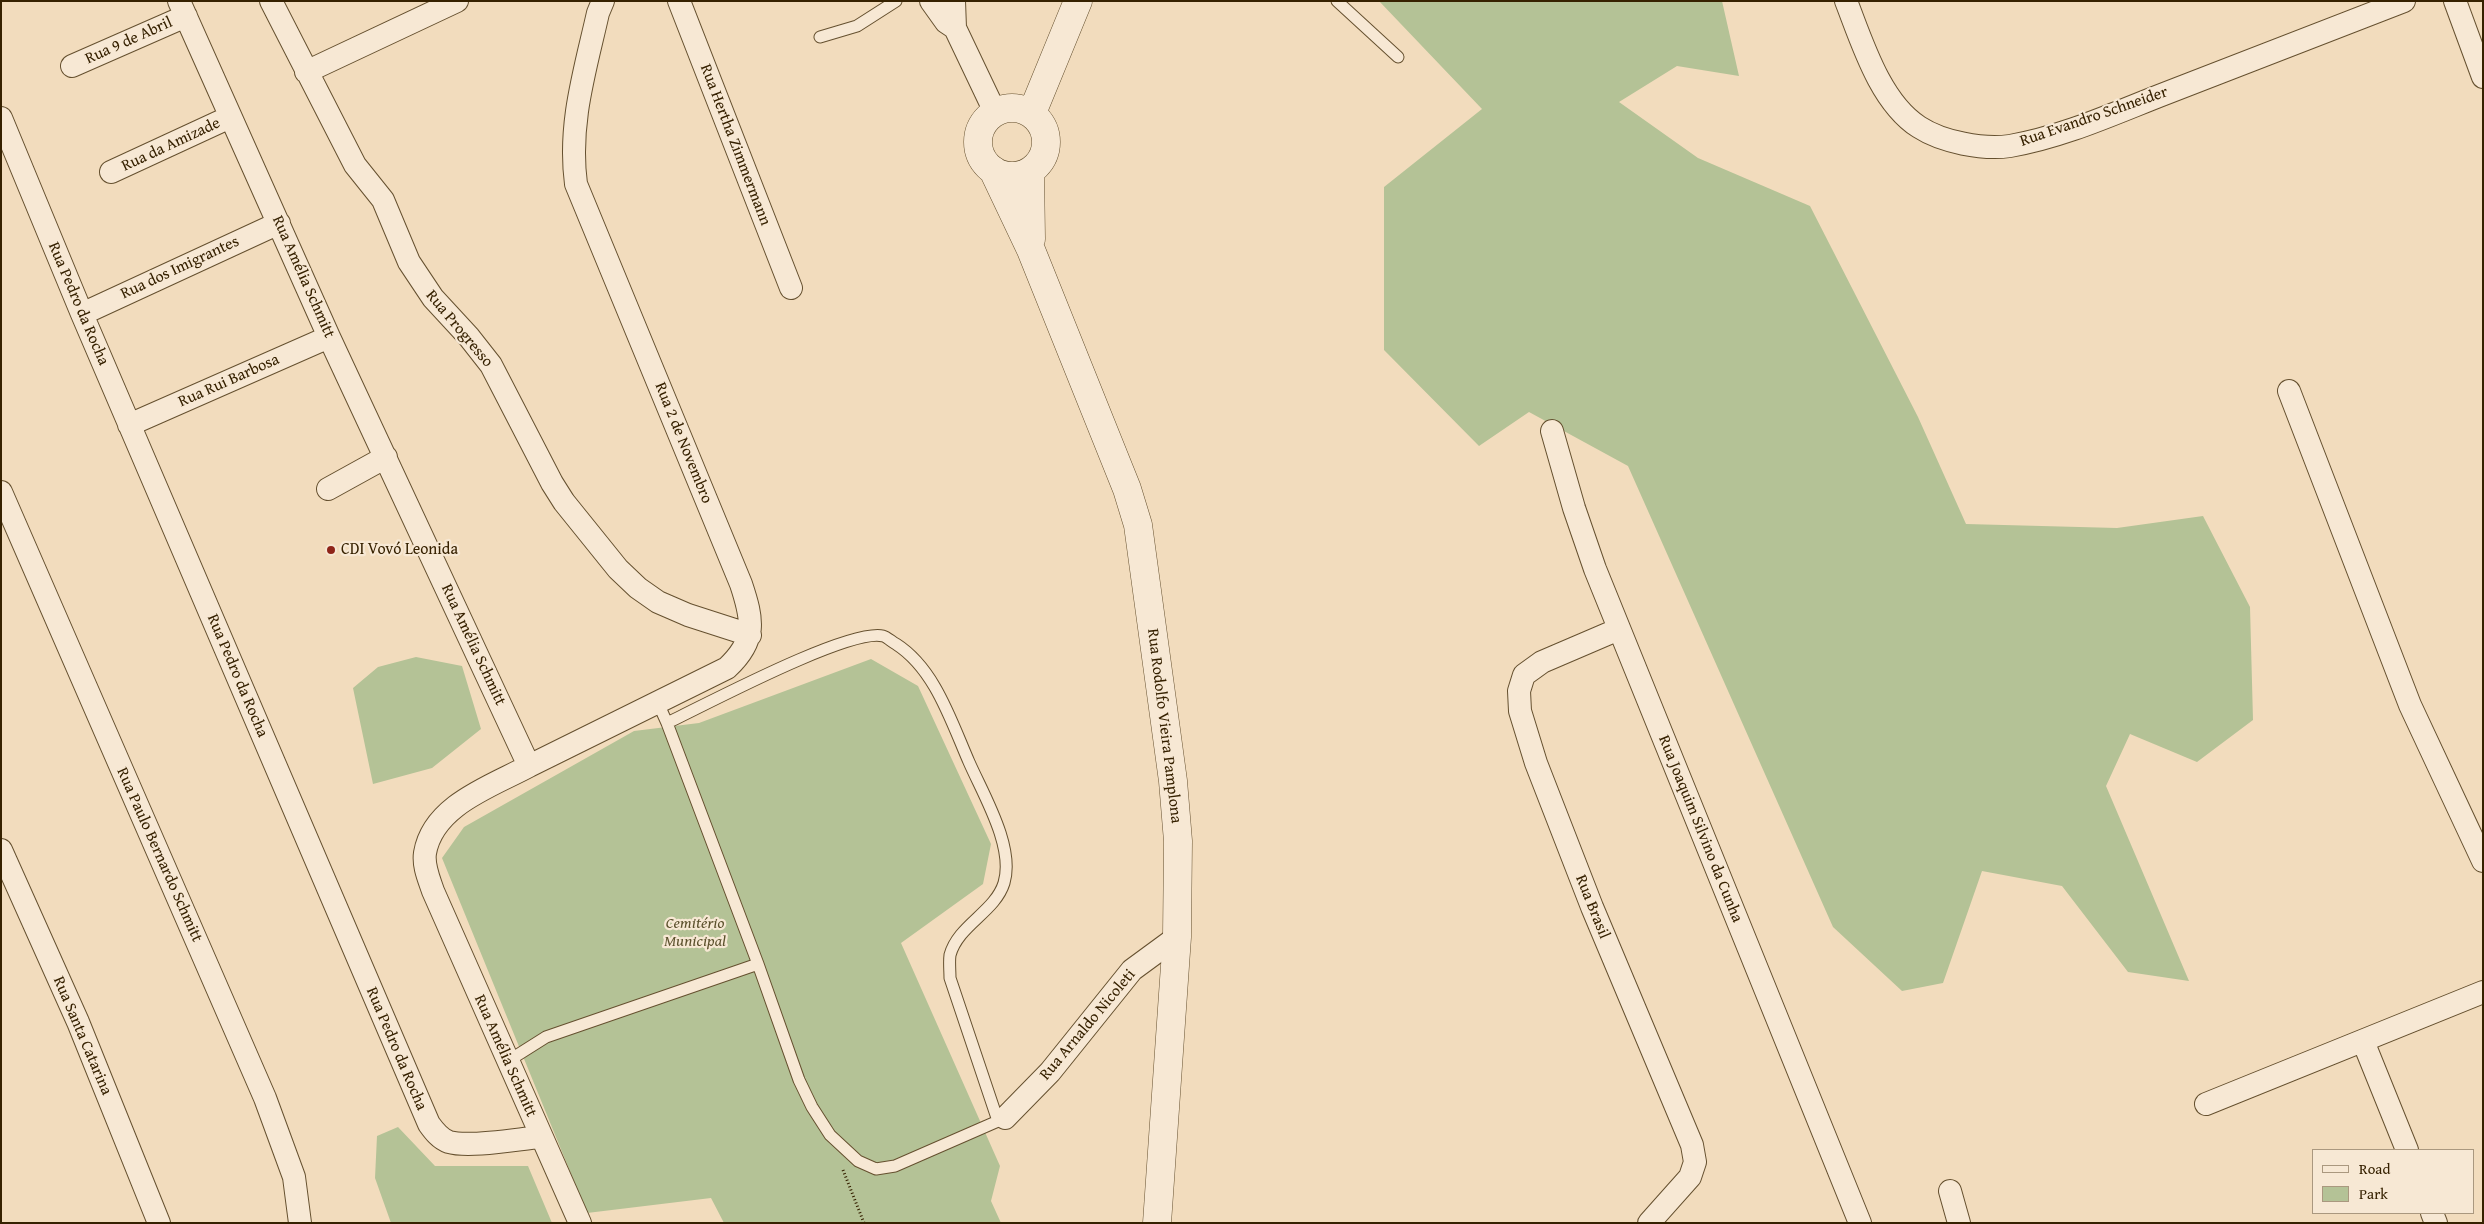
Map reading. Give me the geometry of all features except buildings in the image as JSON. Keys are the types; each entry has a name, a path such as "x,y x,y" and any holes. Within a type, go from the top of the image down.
{"street":[{"name":"Rua Progresso","path":"271,1 355,165 383,200 409,262 422,284 491,365 552,483 564,502 618,569 638,588 658,602 688,615 750,635"},
{"path":"306,72 457,1"},
{"name":"Rua 2 de Novembro","path":"603,1 598,13 575,116 573,160 576,184 741,584 748,605 750,635"},
{"name":"Rua Hertha Zimmermann","path":"679,1 791,288"},
{"path":"931,1 946,22 956,28"},
{"path":"954,1 956,28 995,112"},
{"path":"1032,113 1078,1"},
{"name":"Rua Evandro Schneider","path":"1846,1 1869,62 1892,102 1919,127 1962,145 2009,146 2054,134 2108,115 2404,1"},
{"path":"2455,1 2483,77"},
{"name":"Rua 9 de Abril","path":"72,66 182,9"},
{"name":"Rua Amélia Schmitt","path":"182,9 279,222 328,337 386,457 529,766 459,804 441,820 431,834 425,854 426,870 432,891 540,1137 580,1223"},
{"path":"1013,107 1032,113 1039,120 1047,138 1043,157 1030,171 1011,176 993,170 980,155 978,136 981,126 995,112 1013,107"},
{"name":"Rua da Amizade","path":"111,172 230,117"},
{"name":"Rua Pedro da Rocha","path":"1,118 82,314 429,1124 437,1135 449,1142 462,1144 540,1137"},
{"name":"Rua Rodolfo Vieira Pamplona","path":"993,170 1031,250 1127,489 1138,525 1173,781 1178,841 1177,937 1157,1223"},
{"name":"Rua Rodolfo Vieira Pamplona","path":"1030,171 1031,250"},
{"name":"Rua dos Imigrantes","path":"82,314 279,222"},
{"name":"Rua Rui Barbosa","path":"129,424 328,337"},
{"path":"2289,391 2410,705 2483,861"},
{"name":"Rua Joaquim Silvino da Cunha","path":"1552,431 1574,508 1619,629 1860,1223"},
{"path":"328,489 386,457"},
{"name":"Rua Paulo Bernardo Schmitt","path":"1,492 265,1098 294,1178 300,1223"},
{"name":"Rua Brasil","path":"1619,629 1542,662 1524,675 1519,691 1520,711 1536,763 1592,907 1692,1145 1695,1162 1690,1176 1650,1223"},
{"path":"529,766 663,713 727,668 738,658 750,635"},
{"name":"Rua Santa Catarina","path":"1,850 78,1022 158,1223"},
{"name":"Rua Arnaldo Nicoleti","path":"1002,1120 1050,1072 1132,970 1177,937"},
{"path":"2206,1104 2483,992"},
{"path":"2363,1041 2407,1149"},
{"path":"1950,1191 1959,1223"}],"lane":[{"path":"820,37 857,26 896,1"},
{"path":"1337,1 1398,57"},
{"path":"883,636 902,648 921,668 940,696 996,826 1006,854 1004,883 991,904 963,932 950,954 950,978 1002,1120 895,1166 876,1169 858,1161 830,1135 812,1107 799,1080 758,964 663,713 857,637 883,636"},
{"path":"508,1061 546,1037 758,964"}],"path":[{"path":"830,1135 864,1223"}],"green space":[{"path":"1379,1 1722,1 1739,76 1677,66 1619,102 1698,158 1810,206 1918,417 1966,524 2117,528 2203,516 2250,607 2253,720 2197,762 2130,734 2106,786 2189,981 2128,972 2062,886 1982,871 1943,983 1902,991 1833,927 1628,466 1529,412 1479,446 1384,350 1384,187 1482,109"},
{"path":"416,657 462,666 481,729 432,768 373,784 353,688 378,667"},
{"name":"Cemitério Municipal","path":"871,659 918,686 991,844 983,884 901,943 1000,1166 991,1201 1001,1223 724,1223 711,1198 587,1213 442,858 464,827 634,731 699,723"},
{"path":"398,1127 435,1166 528,1166 552,1223 391,1223 375,1178 377,1136"}],"place":[{"name":"CDI Vovó Leonida","path":"331,550"}]}
